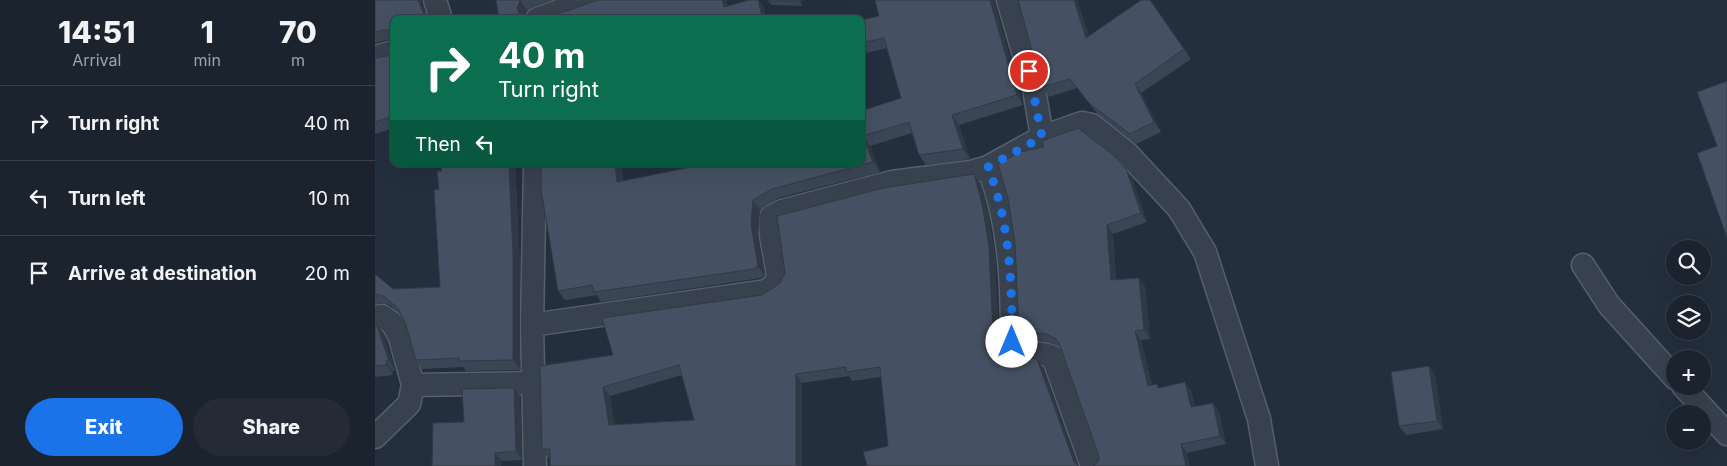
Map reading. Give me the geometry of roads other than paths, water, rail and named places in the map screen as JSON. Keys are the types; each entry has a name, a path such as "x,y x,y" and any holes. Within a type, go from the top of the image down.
{"street":[{"path":"435,0 440,15"},
{"path":"548,15 588,0"},
{"path":"1008,0 1034,89 1042,137"},
{"path":"375,56 390,53"},
{"path":"532,325 765,291 778,282 778,265 769,230 771,218 782,211 891,182 955,174 988,167 1042,137 1082,124 1092,125 1127,153 1179,209 1193,229 1205,252 1259,419 1267,466"},
{"path":"535,167 532,325 535,466"},
{"path":"988,167 996,190 1011,269 1012,342 1015,351 1025,355 1044,353 1053,357 1092,466"},
{"path":"1583,265 1609,305 1666,368"},
{"path":"375,317 382,316 393,324 400,338 413,385 409,404 375,437"},
{"path":"413,385 533,383"},
{"path":"1691,395 1727,434"}]}
